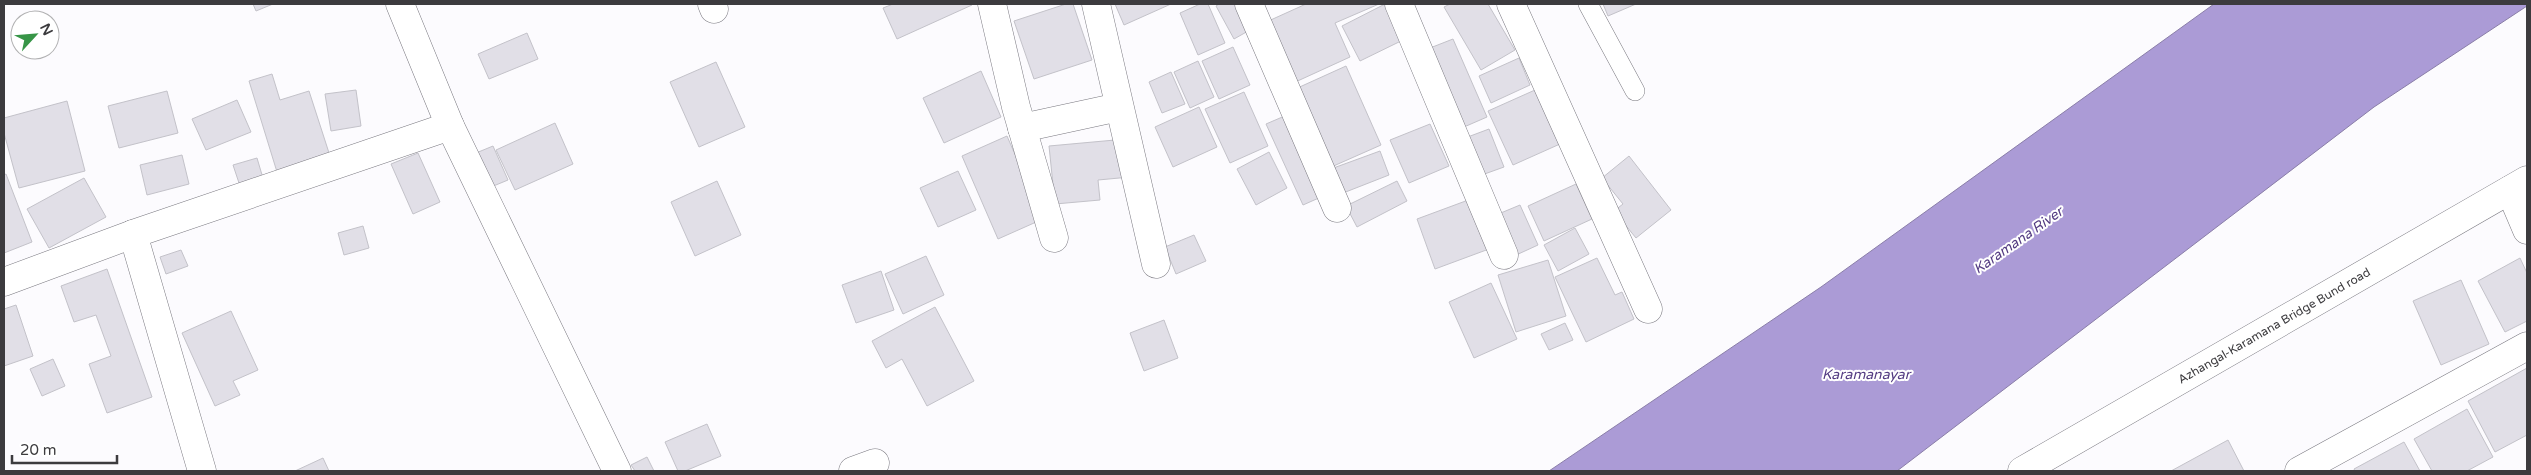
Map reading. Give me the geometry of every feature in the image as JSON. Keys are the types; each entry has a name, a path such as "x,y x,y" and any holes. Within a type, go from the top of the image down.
{"street":[{"path":"400,4 450,126 617,471"},
{"path":"992,4 1022,128 1054,238"},
{"path":"1096,4 1156,264"},
{"path":"1249,4 1337,208"},
{"path":"1399,4 1504,255"},
{"path":"1511,4 1648,309"},
{"path":"1022,128 1119,107"},
{"path":"4,282 133,234 450,126"},
{"path":"2519,185 2527,230"},
{"name":"Azhangal-Karamana Bridge Bund road","path":"2022,471 2519,185"},
{"path":"133,234 202,471"},
{"path":"2300,471 2527,346"}],"lane":[{"path":"1588,4 1635,91"}],"water":[{"name":"Karamanayar","path":"2214,4 2527,4 2527,6 2374,107 1897,471 1549,471 1821,287"}],"building":[{"path":"253,4 273,4 256,11"},
{"path":"893,4 972,5 897,39 883,8"},
{"path":"1066,4 1073,4 1092,60 1034,79 1014,21"},
{"path":"1115,4 1171,4 1124,25"},
{"path":"1200,4 1208,4 1225,43 1198,55 1180,13"},
{"path":"1219,4 1236,4 1250,30 1234,39 1216,6"},
{"path":"1306,4 1379,4 1335,23 1350,57 1291,84 1264,23"},
{"path":"1385,4 1403,40 1360,61 1342,26"},
{"path":"1450,4 1488,4 1515,50 1481,70 1444,7"},
{"path":"1603,4 1636,4 1608,16"},
{"path":"527,33 538,59 489,79 478,54"},
{"path":"1453,39 1487,117 1464,127 1430,48"},
{"path":"1233,47 1250,85 1219,99 1202,61"},
{"path":"1519,58 1530,85 1491,103 1479,76"},
{"path":"1198,61 1214,97 1190,108 1174,72"},
{"path":"716,62 745,127 699,147 670,82"},
{"path":"1346,66 1381,145 1329,168 1293,90"},
{"path":"981,71 1001,117 944,143 923,98"},
{"path":"1171,72 1185,104 1162,113 1149,82"},
{"path":"272,74 280,100 309,91 330,156 277,172 249,81"},
{"path":"356,90 361,126 331,131 325,94"},
{"path":"1535,90 1560,144 1513,165 1488,111"},
{"path":"167,91 178,133 119,148 108,106"},
{"path":"1244,92 1268,146 1230,163 1205,109"},
{"path":"237,100 251,132 206,150 192,119"},
{"path":"67,101 85,171 19,188 4,133 4,118"},
{"path":"1199,107 1217,147 1173,167 1155,127"},
{"path":"1294,112 1330,193 1303,205 1266,124"},
{"path":"555,123 573,164 515,190 496,150"},
{"path":"1430,124 1449,166 1409,183 1390,140"},
{"path":"1489,129 1504,167 1479,176 1465,138"},
{"path":"1007,136 1043,219 998,239 962,156"},
{"path":"1126,139 1130,177 1098,180 1100,200 1055,204 1049,146"},
{"path":"493,146 508,180 491,187 476,153"},
{"path":"1380,151 1389,175 1338,195 1328,170"},
{"path":"1269,152 1287,188 1256,205 1237,169"},
{"path":"418,153 440,202 413,214 391,164"},
{"path":"182,155 189,184 147,195 140,165"},
{"path":"1629,156 1671,210 1636,238 1614,211 1623,204 1602,178"},
{"path":"257,158 265,185 242,192 233,165"},
{"path":"958,171 976,210 938,227 920,188"},
{"path":"6,174 32,242 4,253 4,175"},
{"path":"84,178 106,217 49,248 27,209"},
{"path":"717,181 741,235 695,256 671,202"},
{"path":"1397,181 1407,201 1357,227 1346,206"},
{"path":"1576,184 1592,219 1544,241 1528,206"},
{"path":"1471,199 1489,249 1435,269 1417,219"},
{"path":"1520,205 1538,245 1514,256 1496,215"},
{"path":"363,226 369,248 344,255 338,233"},
{"path":"1575,228 1589,254 1558,271 1544,245"},
{"path":"1194,235 1206,261 1176,274 1165,247"},
{"path":"181,250 188,266 166,274 160,257"},
{"path":"926,256 944,295 903,314 885,274"},
{"path":"1597,258 1615,295 1622,292 1634,319 1586,342 1555,277"},
{"path":"2520,258 2527,273 2527,321 2505,332 2478,281"},
{"path":"1548,260 1566,316 1516,332 1498,275"},
{"path":"107,269 152,397 107,413 89,364 111,356 96,315 74,322 61,286"},
{"path":"881,271 894,310 856,323 842,285"},
{"path":"2461,280 2489,344 2441,365 2413,301"},
{"path":"1491,283 1517,339 1474,358 1449,302"},
{"path":"16,305 33,356 4,366 4,309"},
{"path":"935,307 974,381 927,406 902,359 886,368 872,341"},
{"path":"231,311 258,370 233,381 240,395 215,406 182,333"},
{"path":"1164,320 1178,358 1144,371 1130,333"},
{"path":"1565,323 1573,340 1549,350 1541,334"},
{"path":"53,359 65,386 42,396 30,369"},
{"path":"2527,368 2527,435 2495,452 2468,401"},
{"path":"2467,409 2493,457 2467,471 2432,471 2414,439"},
{"path":"707,424 721,456 685,471 678,471 665,442"},
{"path":"2228,440 2244,471 2171,471"},
{"path":"2404,442 2420,471 2355,471 2354,469"},
{"path":"647,457 654,471 635,471 631,465"},
{"path":"323,458 329,471 295,471"}],"water label":[{"name":"Karamana River","path":"2018,240"}]}
